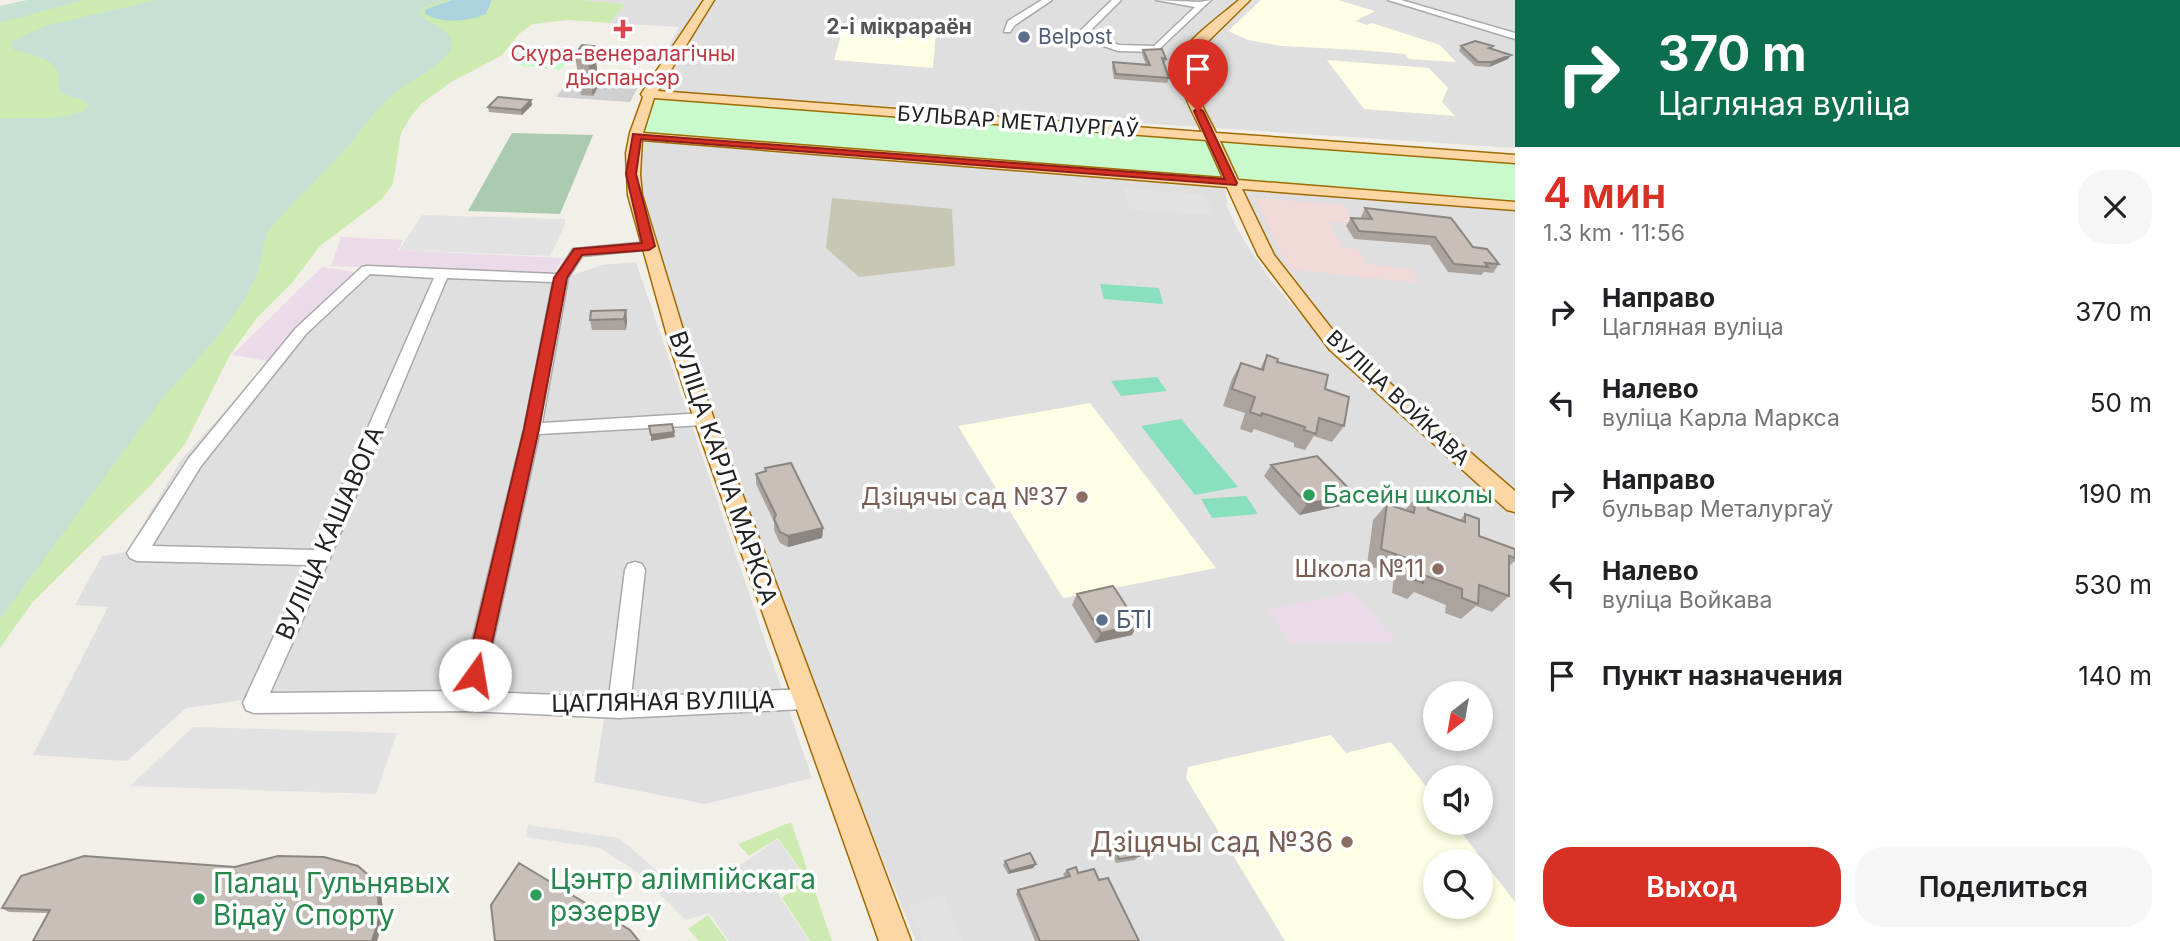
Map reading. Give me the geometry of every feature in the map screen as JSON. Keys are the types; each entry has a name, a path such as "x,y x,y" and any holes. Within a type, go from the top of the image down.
{"main road":[{"name":"ВУЛІЦА КАРЛА МАРКСА","path":"709,0 648,94 636,136 631,174 649,246 704,419 895,941"},
{"name":"ВУЛІЦА ВОЙКАВА","path":"1245,0 1195,45 1185,58 1187,82 1266,256 1336,346 1515,504"},
{"name":"БУЛЬВАР МЕТАЛУРГАЎ","path":"648,94 1515,159"},
{"name":"БУЛЬВАР МЕТАЛУРГАЎ","path":"636,136 1515,206"}],"street":[{"path":"1007,30 1011,23 1048,0"},
{"path":"1117,0 1081,35 1118,48 1156,49 1204,3"},
{"path":"1160,0 1204,3"},
{"path":"1392,0 1515,36"},
{"path":"469,702 532,429 561,278 578,252 649,246"},
{"path":"320,558 137,553 195,463 301,331 367,270 561,278"},
{"name":"ВУЛІЦА КАШАВОГА","path":"442,274 320,558 254,703 469,702"},
{"path":"532,429 704,419"},
{"path":"619,708 635,570"},
{"name":"ЦАГЛЯНАЯ ВУЛІЦА","path":"469,702 619,708 805,699"}],"shaded area":[{"path":"28,0 84,0 0,23 0,6"},
{"path":"156,0 445,0 421,8 419,14 445,31 452,40 452,46 436,66 387,100 342,153 275,223 267,234 257,275 242,304 219,335 163,398 0,619 0,119 60,117 72,115 89,106 87,102 59,92 59,75 53,64 14,50 10,42 45,26"},
{"path":"580,0 1515,0 1515,148 646,90 679,27 610,23 625,4"},
{"path":"1261,0 1338,0 1375,11 1355,21 1367,25 1372,23 1440,45 1456,62 1409,59 1405,54 1282,46 1248,40 1228,31"},
{"path":"844,25 936,31 933,68 834,60"},
{"path":"1327,60 1429,68 1448,88 1442,102 1455,116 1364,109"},
{"path":"572,77 642,80 630,102 556,97"},
{"path":"512,133 593,135 560,214 468,211"},
{"path":"644,139 1217,185 1225,189 1228,209 1240,234 1272,282 1297,310 1343,359 1515,513 1515,941 916,941 760,557 654,268 634,155 637,144"},
{"path":"1240,187 1515,208 1515,498 1352,353 1321,321 1279,269"},
{"path":"1122,188 1205,195 1214,215 1131,210"},
{"path":"832,198 952,209 955,266 859,277 826,248"},
{"path":"1255,198 1343,205 1354,223 1328,222 1343,248 1357,249 1366,264 1411,269 1419,283 1289,269"},
{"path":"422,215 565,219 565,225 550,256 399,250"},
{"path":"341,237 403,240 398,250 563,258 553,276 331,266"},
{"path":"636,262 812,778 705,804 594,782 607,700 251,699 186,708 127,761 33,755 108,607 75,605 102,556 127,552 181,460 270,361 364,271 556,281 602,265"},
{"path":"322,267 354,272 268,361 232,355"},
{"name":"Дзіцячы сад №37","path":"1090,403 1216,568 1063,598 958,426"},
{"path":"1352,592 1398,642 1292,644 1267,610"},
{"path":"193,727 397,733 376,794 130,786"},
{"name":"Дзіцячы сад №36","path":"1331,735 1346,753 1391,742 1423,783 1423,835 1463,835 1474,849 1423,849 1423,919 1493,919 1493,874 1515,902 1515,941 1285,941 1186,778 1188,767"},
{"path":"528,825 619,838 684,894 716,882 778,839 804,877 778,894 809,941 729,941 709,913 686,920 636,871 600,848 526,837"},
{"path":"943,894 963,941 922,941 908,906"}],"green space":[{"path":"28,0 452,0 426,9 424,13 440,20 482,16 487,12 492,0 580,0 625,4 610,23 568,20 533,24 519,34 501,56 451,82 421,104 401,133 393,184 381,200 320,246 292,283 256,319 230,355 185,444 152,484 32,603 0,648 0,6"},
{"path":"533,48 577,52 560,70 515,65"},
{"path":"664,98 1201,139 1209,144 1221,175 1216,178 646,132 643,129 651,105"},
{"path":"1220,142 1515,161 1515,204 1244,181 1235,178"},
{"path":"1100,284 1159,288 1163,304 1104,299"},
{"path":"1157,377 1167,391 1121,396 1111,381"},
{"path":"1181,419 1238,487 1195,495 1141,426"},
{"path":"1246,496 1258,514 1212,518 1201,499"},
{"path":"791,822 832,941 810,941 782,898 806,878 778,838 749,856 738,844"},
{"path":"708,915 727,941 699,941 688,929"}],"water":[{"path":"452,0 492,0 486,14 471,19 437,19 424,13 426,9"}],"building":[{"path":"1475,41 1511,55 1492,62 1478,62 1461,46"},
{"path":"582,45 594,46 587,56 575,55"},
{"path":"1162,49 1166,59 1162,58 1169,78 1116,74 1113,62 1150,65 1143,50"},
{"path":"498,97 531,100 521,110 488,107"},
{"path":"1365,208 1451,218 1473,247 1487,249 1499,264 1485,263 1488,267 1454,264 1435,237 1359,231 1351,218 1372,219"},
{"path":"626,310 624,319 590,320 591,311"},
{"path":"1267,355 1278,359 1277,362 1328,375 1325,389 1349,397 1344,426 1319,418 1316,434 1304,430 1305,427 1262,413 1261,416 1250,412 1255,397 1232,389 1241,363 1263,370"},
{"path":"672,424 674,432 651,435 649,426"},
{"path":"1317,456 1354,494 1307,504 1271,465"},
{"path":"791,463 823,528 788,536 780,532 774,519 776,515 756,474 766,471 765,468"},
{"name":"Школа №11","path":"1416,497 1429,502 1428,509 1465,522 1465,514 1479,519 1479,536 1515,549 1515,558 1509,556 1509,596 1479,585 1478,604 1462,598 1462,589 1424,575 1423,583 1407,577 1409,559 1381,549 1387,504 1414,513"},
{"path":"1113,586 1138,624 1101,633 1077,594"},
{"path":"1128,833 1139,856 1119,859 1109,837"},
{"path":"1030,853 1036,864 1010,871 1005,861"},
{"name":"Палац Гульнявых Відаў Спорту","path":"84,856 235,867 278,856 324,857 358,866 376,882 380,915 372,941 33,941 50,910 2,908 21,876"},
{"name":"Цэнтр алімпійскага рэзерву","path":"519,863 630,930 639,941 495,941 491,905"},
{"path":"1076,867 1078,873 1094,869 1099,880 1108,878 1139,941 1040,941 1018,890 1070,876 1067,870"}],"place":[{"name":"Скура-венералагічны дыспансэр","path":"623,29"},
{"name":"Belpost","path":"1024,37"},
{"name":"Басейн школы","path":"1309,495"},
{"name":"Дзіцячы сад №37","path":"1082,497"},
{"name":"Школа №11","path":"1438,569"},
{"name":"БТІ","path":"1102,620"},
{"name":"Дзіцячы сад №36","path":"1347,842"},
{"name":"Цэнтр алімпійскага рэзерву","path":"536,895"},
{"name":"Палац Гульнявых Відаў Спорту","path":"199,899"}],"district":[{"name":"2-і мікрараён","path":"899,27"}],"route":[{"path":"475,675 532,429 561,278 578,252 649,246 639,215 631,174 636,136 1232,183 1198,111"}]}
